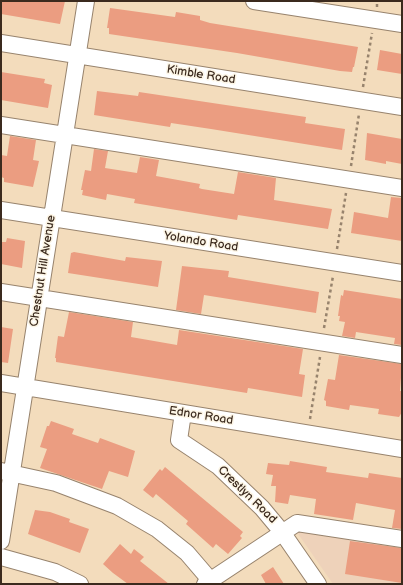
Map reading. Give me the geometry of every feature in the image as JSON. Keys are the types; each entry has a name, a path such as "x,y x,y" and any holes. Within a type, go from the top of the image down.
{"street":[{"name":"Chestnut Hill Avenue","path":"1,541 6,472 25,387 86,1"},
{"path":"254,1 402,24"},
{"name":"Kimble Road","path":"1,43 402,107"},
{"path":"1,125 402,188"},
{"name":"Yolando Road","path":"1,210 402,273"},
{"path":"1,292 402,355"},
{"name":"Ednor Road","path":"1,383 402,449"},
{"name":"Crestlyn Road","path":"183,414 179,440 196,450 234,481 262,508 282,532 318,584"},
{"path":"6,472 77,490 117,506 156,529 187,553 208,582 297,523 402,539"},
{"path":"1,557 56,572 80,584"}],"path":[{"path":"308,434 377,1"}],"shaded area":[{"path":"294,528 402,544 402,584 333,584"}],"building":[{"path":"1,1 65,1 60,24 1,14"},
{"path":"110,8 175,17 176,12 200,16 200,20 210,23 358,47 352,72 340,71 237,53 109,34 109,28 107,28"},
{"path":"380,50 402,54 402,74 377,70"},
{"path":"1,72 45,79 44,83 52,85 48,108 1,100"},
{"path":"97,91 138,96 139,92 306,117 305,123 345,129 342,150 171,123 170,127 94,115"},
{"path":"367,133 402,139 402,164 386,161 386,164 365,160"},
{"path":"10,136 36,140 33,160 39,161 33,187 4,182 4,178 1,177 1,155 7,156"},
{"path":"94,149 108,151 105,168 137,173 140,157 159,160 156,176 200,184 199,188 202,189 234,194 238,172 276,178 274,200 332,209 328,229 238,215 237,220 134,203 135,199 107,194 106,200 82,195 83,190 81,190 85,170 91,171"},
{"path":"391,197 402,198 402,241 351,233 354,212 388,218"},
{"path":"7,238 25,241 22,268 1,264 1,242 6,242"},
{"path":"74,252 125,261 126,257 162,261 158,287 68,273 71,253"},
{"path":"182,266 229,271 228,277 319,292 316,313 204,295 201,314 176,310"},
{"path":"344,290 402,299 402,345 394,344 395,338 356,332 355,338 342,336 345,322 339,321 340,316 338,316 341,295 343,296"},
{"path":"69,312 133,322 131,337 177,345 179,330 303,349 299,374 305,375 302,397 248,388 247,393 56,362 55,358 58,336 64,337"},
{"path":"1,327 13,329 8,363 1,362"},
{"path":"339,355 402,364 400,391 402,391 402,412 399,417 378,414 379,409 350,405 349,410 326,406 326,401 324,400 328,379 335,380"},
{"path":"51,421 74,429 72,434 98,443 100,438 135,451 128,477 109,471 102,489 40,468 47,449 40,447 47,426 49,426"},
{"path":"290,461 327,467 326,472 368,478 369,473 402,478 402,529 392,528 395,510 356,503 353,520 314,514 316,499 290,495 288,504 275,502 276,486 271,486 273,475 266,474 268,463 289,465"},
{"path":"165,467 243,532 240,536 242,538 228,554 216,544 213,548 186,524 188,521 156,494 153,498 143,490 160,469 162,471"},
{"path":"35,510 50,512 70,519 69,522 89,529 80,553 28,534"},
{"path":"350,541 402,548 402,583 345,574"},
{"path":"120,544 131,554 134,549 144,557 140,561 169,584 128,584 113,573 103,564"},
{"path":"273,567 284,584 266,584 261,575"}]}
